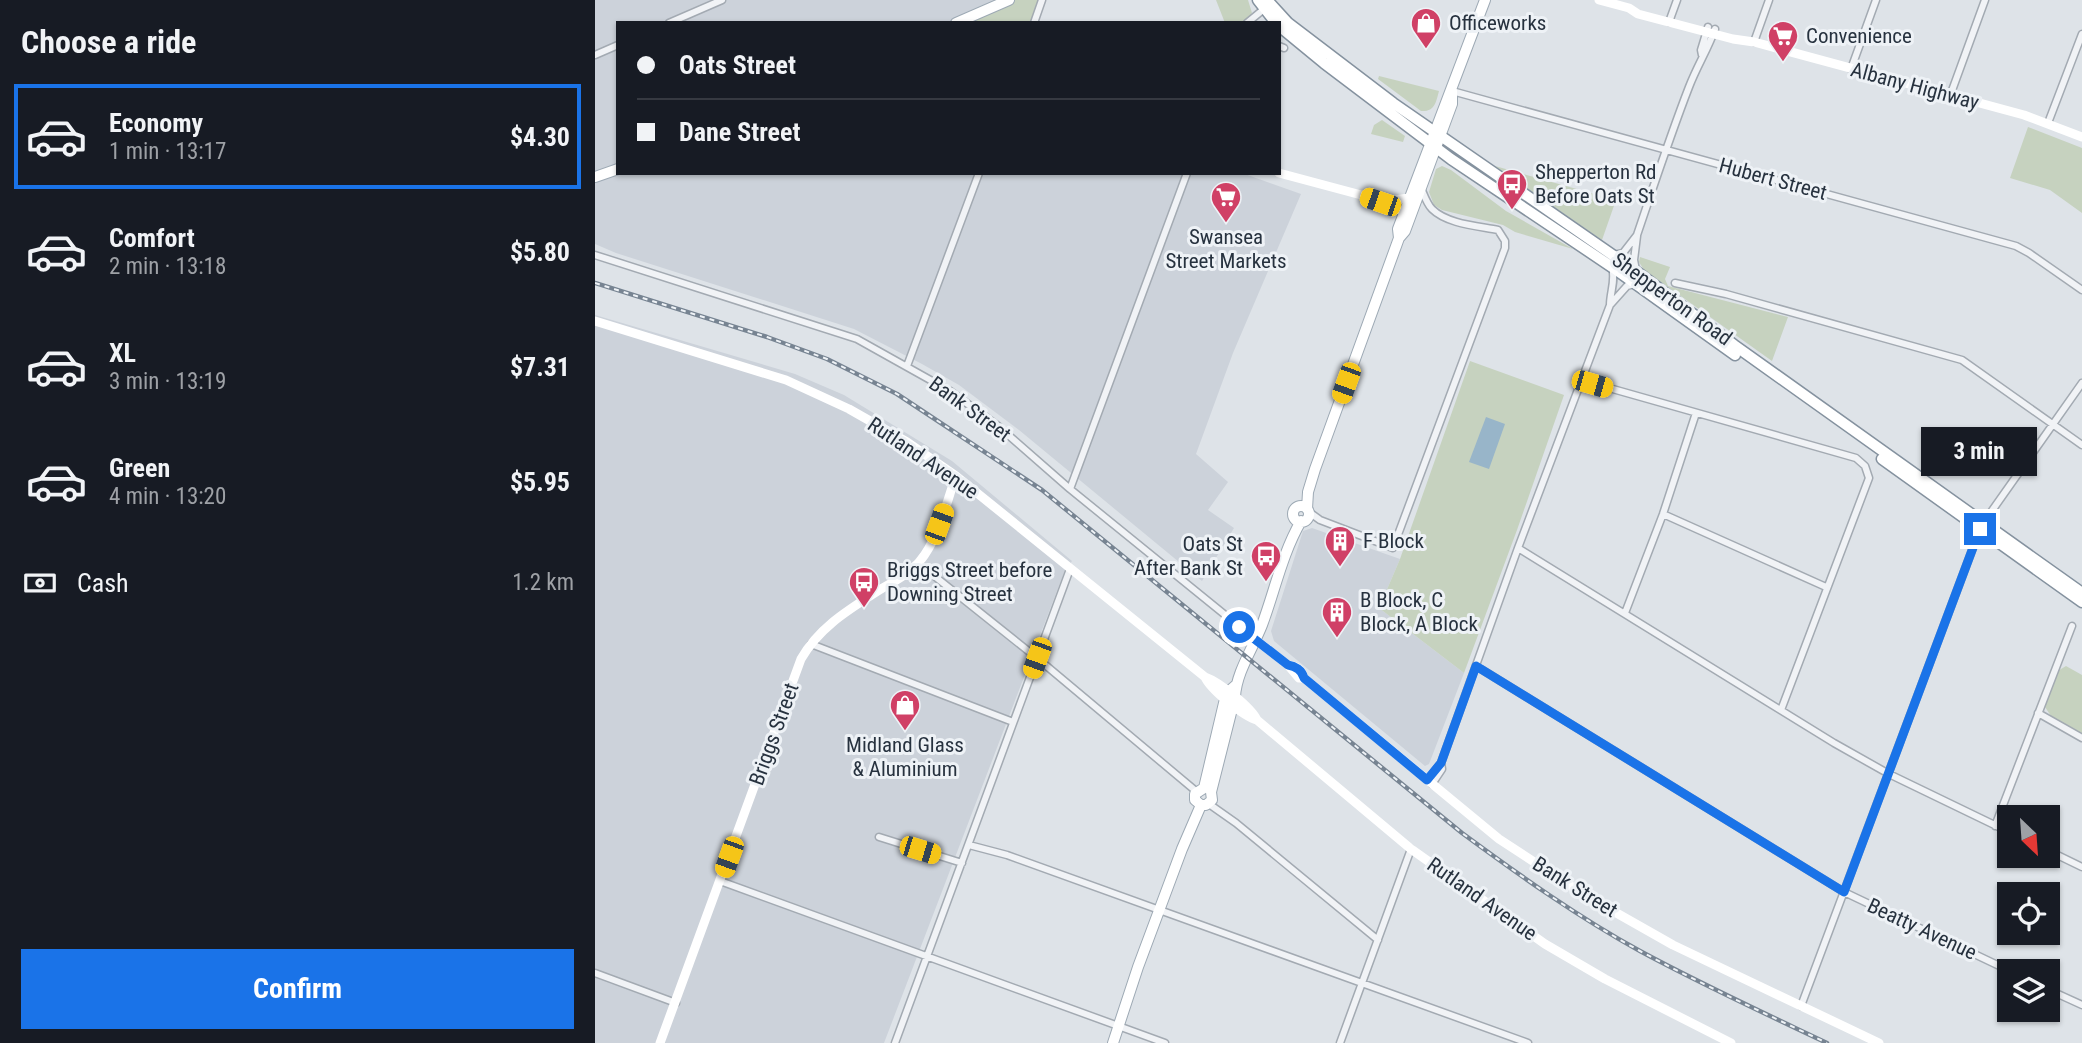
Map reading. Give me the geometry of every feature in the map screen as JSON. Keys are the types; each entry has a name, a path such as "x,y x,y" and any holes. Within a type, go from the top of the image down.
{"highway":[{"name":"Shepperton Road","path":"1263,3 1274,21"},
{"name":"Shepperton Road","path":"1263,3 1437,134 1612,255 1636,278 1982,525 2082,593"},
{"name":"Shepperton Road","path":"1281,28 1433,146 1538,219 1612,267 1636,278"},
{"name":"Shepperton Road","path":"1982,525 2082,602"}],"main road":[{"path":"1408,213 1421,188 1445,102 1452,91 1485,0"},
{"path":"960,21 1000,1"},
{"path":"1205,805 1195,800 1204,791 1231,696 1256,640 1399,239 1405,231 1409,198 1433,146"},
{"path":"595,177 614,170"},
{"path":"595,183 614,170"},
{"path":"1107,1043 1128,1003 1130,989 1159,909 1205,805 1213,797 1204,791"},
{"path":"1113,1043 1116,1025"}],"street":[{"path":"675,21 722,0"},
{"path":"1035,21 1042,0"},
{"name":"Albany Highway","path":"1599,0 1629,8 1638,14 1670,19 1733,39 1750,41 2048,123 2082,137"},
{"path":"1670,19 1677,0"},
{"path":"1750,41 1769,0"},
{"path":"1851,69 1876,0"},
{"path":"1950,96 1985,0"},
{"path":"1249,21 1263,3"},
{"path":"1430,782 1442,769 1441,763 1518,548 1610,305 1636,278 1634,260 1637,234 1666,149 1702,55 1707,51 1711,31"},
{"path":"2048,123 2082,34"},
{"path":"595,55 616,46"},
{"name":"Hubert Street","path":"1452,91 2016,246 2082,290"},
{"path":"1281,174 1380,202 1408,213"},
{"path":"907,366 978,175"},
{"path":"1070,489 1186,175"},
{"path":"1302,514 1393,548 1505,248 1505,241 1498,230 1447,219 1431,208 1421,188"},
{"path":"1380,202 1409,198"},
{"path":"1612,255 1623,253 1637,234"},
{"name":"Bank Street","path":"595,255 841,333 907,366 966,401 1070,489 1288,665 1299,678 1304,678 1499,839 1583,894 1673,945 1879,1043"},
{"path":"1610,305 1614,279 1612,267"},
{"path":"1675,283 1726,294 1962,360 2082,445"},
{"name":"Rutland Avenue","path":"595,321 738,363 821,395 907,442 956,476 1205,677 1208,684 1231,696 1251,718 1257,720 1411,849 1545,944 1605,979 1731,1043"},
{"path":"1581,380 1856,458 1865,466 1869,478 1781,710"},
{"path":"1801,1006 1982,525 2082,383"},
{"path":"1625,613 1663,514 1696,414"},
{"name":"Briggs Street","path":"660,1043 801,659 827,624 903,576 918,563 932,542 956,476"},
{"path":"1663,514 1826,587"},
{"path":"1518,548 1889,774 1995,825 2072,626"},
{"path":"918,563 1204,791"},
{"path":"895,1043 1070,569"},
{"path":"811,644 1013,722"},
{"name":"Beatty Avenue","path":"1476,666 1844,892 1997,965"},
{"path":"2038,713 2082,738"},
{"path":"1205,805 1236,823 1378,940"},
{"path":"879,837 962,863"},
{"path":"969,845 1159,909 1528,1043"},
{"path":"1340,1043 1411,849"},
{"path":"2060,856 2082,867"},
{"path":"720,881 1165,1043"},
{"path":"595,972 676,1003"},
{"path":"2060,995 2082,1005"}],"shaded area":[{"path":"595,0 998,0 951,21 616,21 616,175 1248,175 1301,194 1233,353 1196,454 1228,482 1208,510 1234,528 1202,581 1019,430 959,385 922,364 854,329 595,244"},
{"path":"595,315 795,374 844,395 952,461 1072,561 1065,570 884,1043 595,1043"},
{"path":"1312,528 1400,559 1379,608 1464,673 1429,764 1425,766 1274,641 1271,631 1303,531"}],"green space":[{"path":"1009,0 1040,0 1034,21 961,21"},
{"path":"1216,0 1248,0 1252,13 1246,21 1224,21"},
{"path":"1379,76 1439,91 1436,102 1429,110 1421,111 1378,79"},
{"path":"1382,120 1405,136 1403,142 1371,134 1374,125"},
{"path":"2028,127 2082,148 2082,213 2050,190 2010,178"},
{"path":"1442,166 1506,211 1573,249 1515,232 1503,225 1442,210 1434,205 1429,192 1436,169"},
{"path":"1495,166 1616,200 1602,240"},
{"path":"1640,257 1670,267 1665,279 1668,286 1788,317 1772,361 1644,270 1639,262"},
{"path":"1470,361 1564,395 1464,673 1379,608 1400,559"},
{"path":"2066,666 2082,675 2082,734 2051,716 2045,707 2056,672"}],"water":[{"path":"1486,417 1505,424 1489,469 1469,462"}],"railway":[{"path":"595,283 767,337 827,359 897,394 1042,490 1462,833 1527,880 1640,951 1827,1043"}],"place":[{"name":"Officeworks","path":"1426,50"},
{"name":"Convenience","path":"1783,63"},
{"name":"Shepperton Rd Before Oats St","path":"1512,211"},
{"name":"Swansea Street Markets","path":"1226,224"},
{"name":"F Block","path":"1340,568"},
{"name":"Oats St After Bank St","path":"1266,583"},
{"name":"Briggs Street before Downing Street","path":"864,609"},
{"name":"B Block, C Block, A Block","path":"1337,639"},
{"name":"Midland Glass & Aluminium","path":"905,732"}],"route":[{"path":"1239,627 1288,665 1303,673 1304,678 1335,706 1427,780 1441,763 1476,666 1844,892 1980,529"}]}
